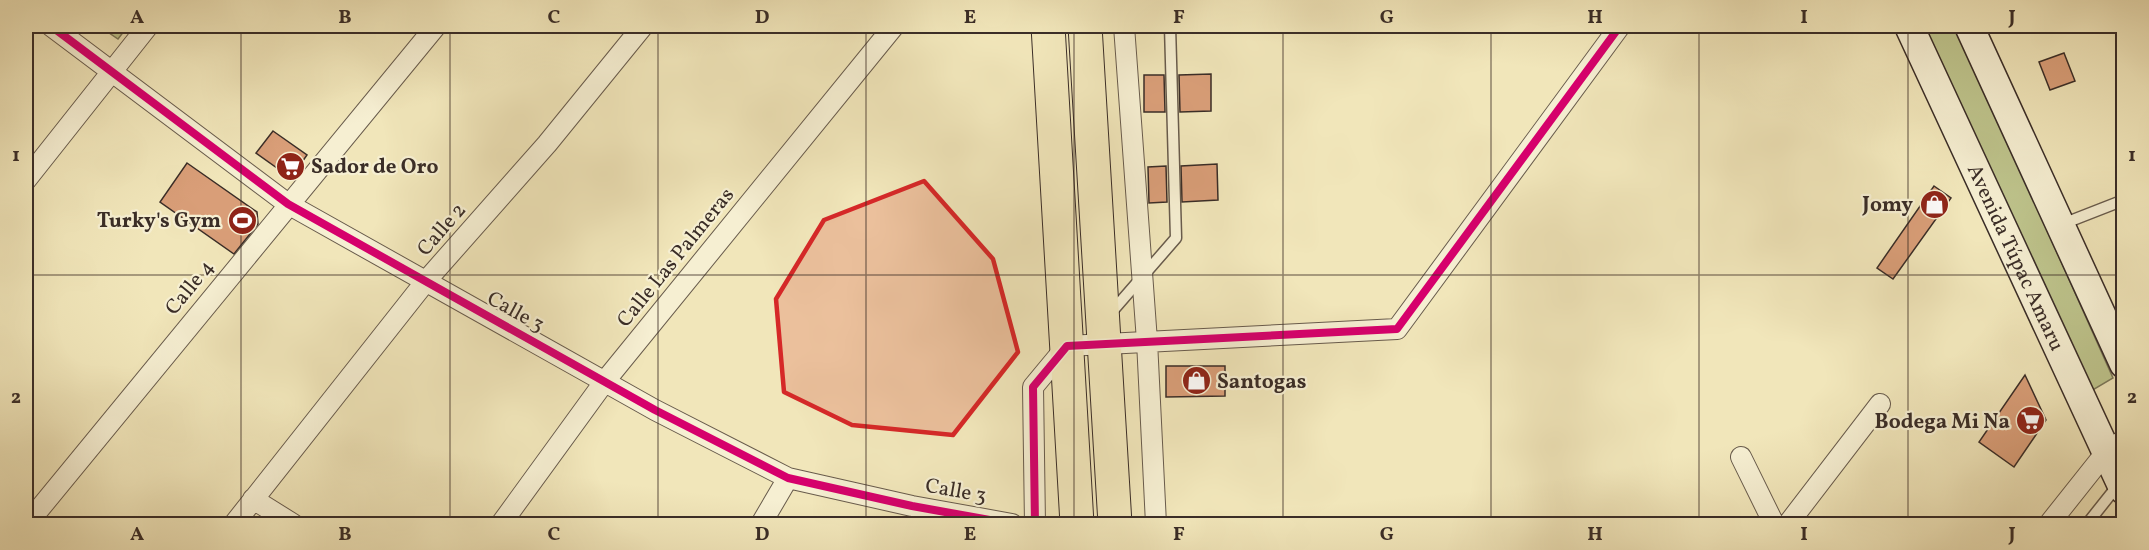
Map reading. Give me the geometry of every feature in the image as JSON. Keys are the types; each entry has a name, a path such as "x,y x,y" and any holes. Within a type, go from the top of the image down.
{"highway":[{"path":"1048,26 1077,525"},
{"path":"1086,26 1115,525"}],"main road":[{"name":"Avenida Túpac Amaru","path":"1909,26 2115,445 2122,486"},
{"path":"1969,26 2124,364"}],"street":[{"name":"Calle 3","path":"51,26 288,204 655,410 788,478 912,506 1012,525"},
{"path":"26,180 148,26"},
{"name":"Calle 4","path":"27,525 436,26"},
{"name":"Calle 2","path":"234,525 426,281 548,144 643,26"},
{"name":"Calle Las Palmeras","path":"501,525 605,381 894,26"},
{"path":"1124,26 1143,274 1156,525"},
{"path":"1035,525 1033,387 1067,346 1104,333 1147,341 1396,329 1620,26"},
{"path":"1788,525 1880,404"},
{"path":"2054,522 2115,445"},
{"path":"1740,457 1774,525"},
{"path":"761,525 788,478"},
{"path":"253,499 293,525"}],"lane":[{"path":"1104,333 1143,274 1176,238 1170,26"},
{"path":"2060,225 2124,200"},
{"path":"2087,525 2122,486"}],"highlighted area":[{"path":"924,181 993,259 1018,352 953,435 852,425 784,392 776,299 824,220"}],"green space":[{"path":"99,26 128,26 118,39"},
{"path":"1924,26 1956,26 2113,378 2086,394"}],"building":[{"path":"2064,53 2075,81 2050,90 2039,62"},
{"path":"1211,74 1211,111 1180,112 1179,75"},
{"path":"1144,75 1164,75 1165,112 1144,112"},
{"path":"273,131 307,155 291,178 256,153"},
{"path":"187,163 257,212 258,224 234,254 160,202"},
{"path":"1217,164 1218,200 1182,202 1181,166"},
{"path":"1166,166 1167,202 1149,203 1148,167"},
{"path":"1934,186 1951,198 1893,279 1877,268"},
{"name":"Santogas","path":"1166,366 1225,366 1225,396 1166,397"},
{"path":"2025,375 2046,420 2014,467 1979,442"}],"cycle path":[{"path":"51,26 288,204 655,410 788,478 912,506 1012,524"},
{"path":"1035,524 1033,387 1067,346 1397,329 1620,26"}],"place":[{"name":"Sador de Oro","path":"290,166"},
{"name":"Jomy","path":"1934,204"},
{"name":"Turky's Gym","path":"242,220"},
{"name":"Santogas","path":"1196,381"},
{"name":"Bodega Mi Na","path":"2031,421"}]}
